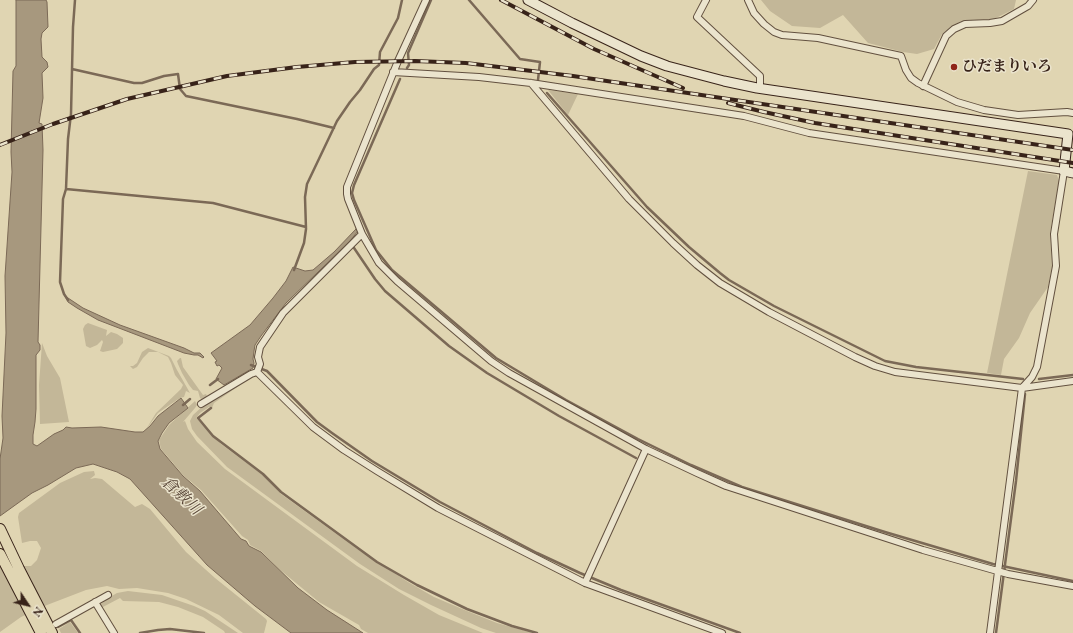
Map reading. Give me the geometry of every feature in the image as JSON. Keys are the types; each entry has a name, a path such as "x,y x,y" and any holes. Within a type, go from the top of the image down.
{"main road":[{"path":"0,529 46,628"},
{"path":"0,554 46,628"}],"street":[{"path":"426,0 393,72 347,187 348,199 360,229 379,263 397,281 491,361 509,373 646,449 726,486 848,526 1001,570 1073,586"},
{"path":"528,0 607,41 647,58 690,73 760,88 1070,130 1068,172 1054,234 1056,266 1037,367 1032,377 1022,388 1001,570 990,633"},
{"path":"706,0 697,17 760,76 760,88"},
{"path":"748,0 754,13 774,32 782,35 818,38 901,56 906,70 911,78 923,86 957,102 984,110 1018,115 1067,112 1073,113"},
{"path":"923,86 946,36 954,29 965,24 1002,21 1028,6 1033,0"},
{"path":"393,72 480,77 531,83 744,116 809,133 1068,172"},
{"path":"531,83 629,199 673,243 720,283 769,312 855,357 875,366 895,372 1022,388 1073,381"},
{"path":"257,372 260,364 258,357 260,347 283,312 352,244 360,229"},
{"path":"201,404 251,374 257,372"},
{"path":"257,372 313,427 377,472 438,508 586,582 722,633"},
{"path":"586,582 646,449"},
{"path":"46,628 108,595"},
{"path":"95,602 114,633"}],"shaded area":[{"path":"761,0 1016,0 1014,9 994,19 961,21 942,34 934,49 917,54 868,43 843,15 820,28 792,26 770,11"},
{"path":"548,90 578,94 568,115"},
{"path":"1028,171 1057,175 1059,181 1050,233 1052,267 1048,287 1030,313 1019,338 1004,359 1001,375 987,373"},
{"path":"88,323 107,330 106,336 111,332 117,334 123,338 123,343 117,349 103,352 100,351 103,342 102,340 97,345 90,348 86,346 83,329"},
{"path":"42,343 47,356 60,378 69,422 40,424 39,385"},
{"path":"148,348 169,356 171,358 190,393 186,391 184,397 180,398 158,413 145,431 156,413 181,389 183,385 175,375 168,357 158,352 149,352 137,367 133,369 130,366 137,363 142,352"},
{"path":"180,358 183,367 203,395 206,394 207,396 203,400 200,398 198,391 193,390 189,385 182,373 177,361"},
{"path":"243,383 214,403 212,408 209,407 200,413 196,418 221,444 264,476 281,494 360,551 408,582 434,597 467,611 497,623 533,633 496,633 481,628 399,589 360,564 227,467 197,436 192,429 190,421 193,415 204,405"},
{"path":"195,401 197,405 183,422 185,421 188,429 197,442 225,469 357,566 439,615 483,633 368,633 361,629 359,625 319,602 279,569 261,551 250,545 248,540 242,536 201,490 184,476 161,449 159,440 169,425"},
{"path":"94,471 95,475 90,479 102,479 135,507 142,504 150,509 186,552 215,578 266,619 267,621 264,633 243,633 219,615 186,599 168,593 137,588 119,589 107,586 86,590 47,605 21,617 0,632 0,566 31,566 37,560 41,548 37,541 22,543 18,517 19,513 60,483 84,472"},
{"path":"128,591 162,595 194,606 205,611 238,633 225,633 203,617 178,607 159,602 123,601 120,598 101,608 101,604 110,597 117,593"},
{"path":"70,622 78,633 61,633 59,629"}],"water":[{"name":"倉敷川","path":"16,0 46,0 48,27 42,33 41,39 42,57 47,62 48,67 42,73 43,98 39,123 42,124 43,150 38,342 40,345 40,350 36,355 36,409 33,444 37,446 66,427 101,427 143,432 158,416 181,398 188,408 169,423 162,433 158,441 160,449 183,476 200,491 241,539 246,541 249,546 261,552 298,588 327,610 363,633 291,633 255,606 207,565 130,479 117,472 93,464 76,468 32,493 0,516 0,459 3,438 2,416 6,333 5,276 12,172 13,71 16,66"},
{"path":"356,229 358,231 350,241 286,303 261,336 255,345 253,368 224,385 216,379 222,368 219,365 217,366 215,362 217,361 211,353 250,325 286,281 293,267 305,271 313,270 334,252"},
{"path":"65,296 83,308 120,325 194,353 200,353 204,357 184,353 98,320 68,302"}],"waterway":[{"path":"68,300 64,294 60,282 63,199 66,189 68,139 71,114 75,0"},
{"path":"294,270 304,243 306,229 305,197 307,184 337,121 374,69 379,65 380,52 398,18 402,0"},
{"path":"407,68 409,65 408,53 431,0"},
{"path":"469,0 520,59 540,62 538,80"},
{"path":"72,69 134,83 142,83 164,76 178,74 180,89 186,96 334,128"},
{"path":"400,79 354,185 352,193 354,200 376,250 392,270 496,358 566,400 638,439 691,465 742,487 993,564 1073,581"},
{"path":"547,93 647,207 689,247 729,280 774,306 885,361 916,367 1023,379"},
{"path":"66,189 213,203 306,227"},
{"path":"352,245 385,291 449,346 487,373 559,416 636,458"},
{"path":"251,365 267,371 317,422 332,433 372,461 440,502 537,553 580,573 621,590 740,633"},
{"path":"1039,379 1073,375"},
{"path":"210,385 218,379"},
{"path":"996,633 1016,481 1025,394"},
{"path":"183,405 190,399"},
{"path":"211,408 198,418 213,436 263,474 281,492 377,562 417,585 467,609 512,626 537,633"},
{"path":"58,627 71,620 80,633"},
{"path":"140,633 170,629 204,633"}],"railway":[{"path":"501,0 594,49 683,88"},
{"path":"0,145 53,124 127,99 227,76 297,67 355,62 415,61 466,63 573,76 1073,150"},
{"path":"728,103 815,123 1073,163"}],"place":[{"name":"ひだまりいろ","path":"954,67"}]}
